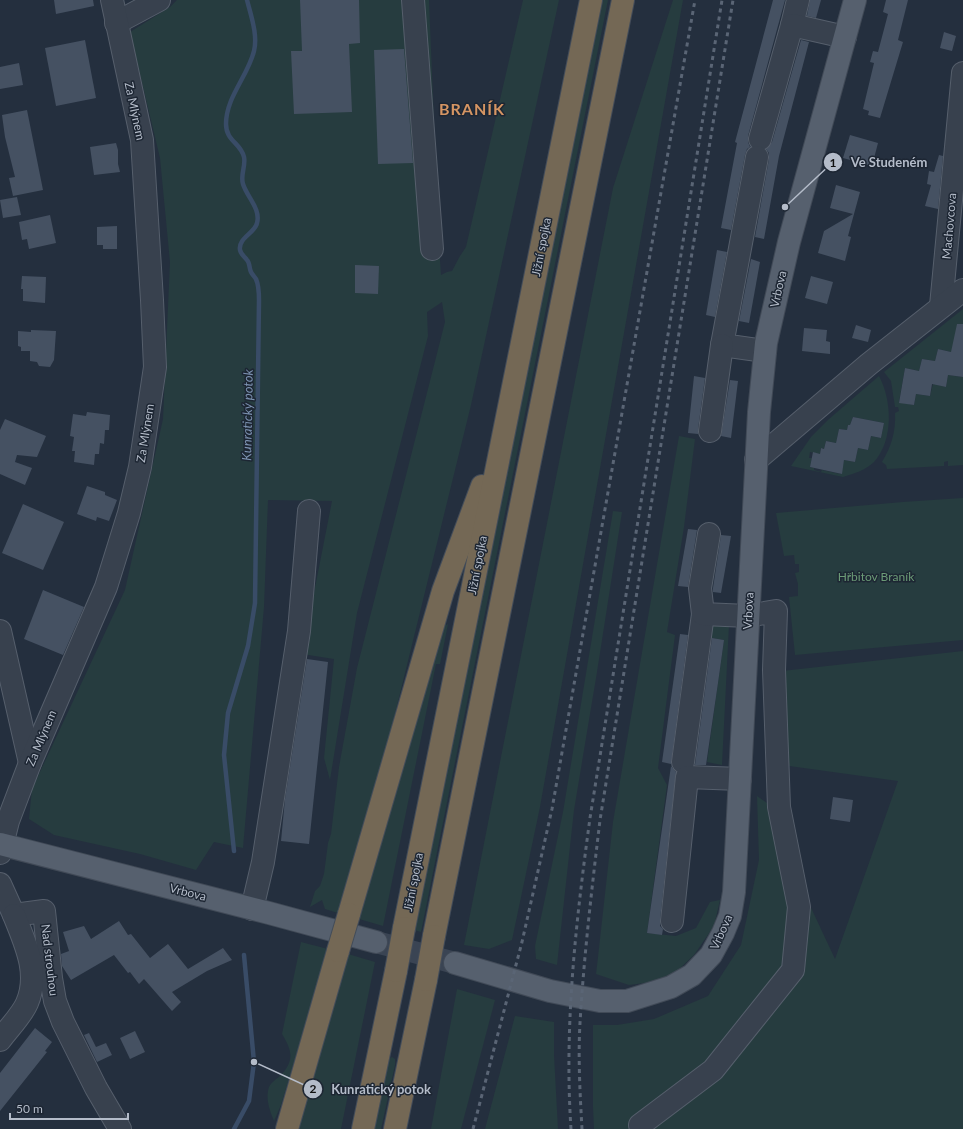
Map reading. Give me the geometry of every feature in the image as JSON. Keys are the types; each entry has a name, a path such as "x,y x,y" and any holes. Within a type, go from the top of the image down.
{"highway":[{"name":"Jižní spojka","path":"363,1129 591,0"},
{"path":"395,1129 623,0"},
{"path":"287,1129 450,569 505,427"},
{"path":"402,1129 416,1025"}],"main road":[{"name":"Vrbova","path":"455,963 550,991 600,1001 627,1001 671,987 692,975 711,955 723,933 730,916 734,892 756,460 765,351 789,242 855,0"},
{"name":"Vrbova","path":"1,847 252,909 376,942"}],"street":[{"name":"Za Mlýnem","path":"1,847 12,809 30,763 106,587 129,513 140,466 155,367 142,140 112,0"},
{"path":"116,23 159,0"},
{"path":"413,0 432,249"},
{"path":"710,431 722,345 759,148 798,0"},
{"path":"792,25 845,37"},
{"name":"Machovcova","path":"941,306 963,73"},
{"path":"756,460 869,364 963,290"},
{"path":"722,345 765,351"},
{"path":"252,909 263,862 299,631 309,511"},
{"path":"683,762 703,614 700,588 709,534"},
{"path":"640,1125 713,1070 793,970 799,907 779,807 774,670 776,612 748,616 703,614"},
{"path":"0,631 30,763"},
{"path":"672,921 687,777 740,779"},
{"path":"0,884 28,950 32,963 33,977 27,1004 0,1040"},
{"name":"Nad strouhou","path":"14,915 44,911 50,978 55,1001 63,1022 96,1088 120,1129"}],"green space":[{"path":"177,0 429,0 441,275 452,271 466,247 523,0 559,0 471,405 392,726 361,840 338,913 325,909 322,900 310,907 315,891 320,886 324,874 328,843 331,834 339,767 357,668 445,322 442,302 427,312 428,336 357,613 330,780 324,758 334,659 302,654 332,501 268,500 264,607 243,848 214,842 196,870 140,854 54,835 29,819 32,789 125,590 163,419 170,262 160,158 130,32 170,7"},
{"path":"600,0 608,0 421,932 414,930"},
{"path":"673,0 683,0 540,807 512,940 489,949 464,945 613,188"},
{"path":"963,309 963,342 951,352 938,349 935,361 922,359 919,371 905,368 899,402 914,405 916,394 930,396 933,384 946,387 948,375 962,377 963,374 963,465 948,466 948,461 944,462 944,466 887,469 886,465 882,462 892,439 895,427 895,413 899,411 898,407 895,407 891,381 884,372"},
{"path":"879,376 887,396 889,420 885,443 871,465 843,477 791,466 811,437 829,419","holes":["853,417 884,423 881,438 871,436 868,450 858,448 855,462 844,460 841,474 822,470 821,472 810,467 812,458 809,458 810,452 820,454 821,448 824,449 826,441 836,443 839,429 847,430"]},
{"path":"679,436 695,439 684,527 667,632 675,635 658,768 667,785 647,933 676,936 696,928 710,902 720,900 714,926 694,955 676,972 653,982 629,985 596,974 613,822"},
{"name":"Hřbitov Braník","path":"963,498 963,640 795,655 789,597 798,596 798,584 795,573 799,572 799,564 795,564 794,555 784,556 776,513"},
{"path":"613,511 622,512 574,810 557,965 536,959 535,946 563,812"},
{"path":"448,624 440,664 436,664 383,926 359,919 362,902 443,627"},
{"path":"709,625 729,625 722,765 707,762 724,640 706,637"},
{"path":"963,651 963,1129 594,1129 593,1025 617,1025 654,1019 708,996 741,945 759,860 757,796 787,817 805,895 835,959 898,781 782,765 782,671"},
{"path":"301,942 328,949 281,1105 274,1121 268,1105 268,1091 269,1087 274,1081 285,1071 290,1060 290,1050 282,1034"},
{"path":"348,954 375,962 341,1129 297,1129"},
{"path":"457,989 495,1000 461,1129 431,1129"},
{"path":"515,1016 554,1022 554,1055 558,1129 485,1129"},
{"path":"392,1057 395,1059 395,1065 381,1129 373,1129 388,1059"}],"building":[{"path":"54,0 93,0 94,6 56,14"},
{"path":"300,0 359,0 360,43 349,44 352,112 294,114 291,51 302,51"},
{"path":"773,0 785,0 748,136 750,147 747,149 745,155 731,230 721,228 737,143 735,142"},
{"path":"810,0 821,0 816,18 807,16"},
{"path":"886,0 908,0 898,40 903,42 880,118 868,115 869,111 863,109 874,63 870,62 873,51 878,52 888,14 883,12"},
{"path":"944,32 956,36 952,51 940,48"},
{"path":"85,40 96,98 56,106 45,48"},
{"path":"801,40 809,42 779,156 764,239 755,237 769,159 769,153 766,149 772,142"},
{"path":"404,49 413,163 378,164 374,50"},
{"path":"19,63 23,85 0,89 0,67"},
{"path":"27,110 43,190 13,196 9,178 15,177 5,137 2,115"},
{"path":"850,135 878,143 872,166 843,158"},
{"path":"116,143 120,172 94,175 90,147"},
{"path":"939,155 943,156 938,209 925,206 931,185 927,184 929,171 934,172"},
{"path":"836,185 860,192 848,236 851,237 845,261 818,253 824,231 853,214 830,208"},
{"path":"17,197 21,215 3,218 0,200"},
{"path":"50,215 56,243 29,249 27,239 22,240 19,222"},
{"path":"117,226 117,249 103,249 103,245 97,245 97,227"},
{"path":"717,250 727,252 715,317 706,315"},
{"path":"751,259 760,262 749,323 739,321"},
{"path":"355,265 379,266 378,294 355,293"},
{"path":"22,276 46,277 45,303 23,301 23,289 21,289"},
{"path":"811,276 833,282 827,304 805,298"},
{"path":"957,324 963,324 963,377 948,375 946,387 932,384 930,396 916,394 914,405 899,403 905,368 919,371 922,359 935,361 938,349 951,352"},
{"path":"856,325 871,330 868,342 852,338"},
{"path":"804,328 827,330 826,341 830,342 830,354 802,351"},
{"path":"31,330 56,331 54,360 50,367 39,366 37,362 30,361 30,351 21,351 21,347 18,346 18,331 31,332"},
{"path":"694,376 705,378 698,434 688,433"},
{"path":"730,380 738,381 731,438 721,436"},
{"path":"87,412 110,415 109,430 105,430 104,444 100,443 99,454 95,454 94,465 74,462 75,451 72,451 74,437 70,436 73,414 86,416"},
{"path":"853,417 884,423 881,438 871,436 868,450 858,448 855,462 844,460 842,474 810,467 813,452 820,454 821,448 824,449 826,441 836,443 839,429 847,430"},
{"path":"5,419 46,436 37,457 17,455 15,462 32,468 25,485 0,474 0,430"},
{"path":"87,486 105,492 105,495 117,500 109,521 97,517 96,521 77,514"},
{"path":"23,504 64,522 43,570 2,553"},
{"path":"688,529 697,530 688,587 678,586"},
{"path":"721,535 731,536 721,593 713,592 713,588"},
{"path":"43,590 84,607 63,655 24,639"},
{"path":"680,634 688,635 671,764 662,762"},
{"path":"712,638 724,640 706,765 695,765"},
{"path":"307,659 328,662 309,844 281,841 285,799"},
{"path":"671,766 676,772 660,920 660,926 663,929 662,935 647,933"},
{"path":"833,797 853,800 850,822 830,819"},
{"path":"119,921 128,935 131,934 150,958 168,944 188,969 223,948 232,960 207,971 172,992 181,1002 172,1011 144,979 139,984 114,955 71,980 62,966 61,954 69,951 63,932 84,926 91,939"},
{"path":"35,1028 52,1042 45,1051 47,1052 0,1111 0,1073"},
{"path":"135,1031 145,1052 130,1059 120,1038"},
{"path":"89,1033 96,1047 106,1043 112,1055 97,1062 84,1035"}],"waterway":[{"name":"Kunratický potok","path":"234,851 224,755 228,713 248,646 255,603 259,297 256,279 251,272 248,261 242,255 240,250 240,246 244,239 256,227 258,218 255,208 242,181 244,157 240,148 228,134 226,124 227,114 233,96 247,69 254,51 255,32 247,0"},
{"name":"Kunratický potok","path":"234,1129 249,1101 254,1062 244,955"}],"tunnel":[{"path":"376,942 455,963"}],"railway":[{"path":"473,1129 522,942 552,809 695,0"},
{"path":"571,1129 569,1090 570,1012 580,895 590,818 722,0"},
{"path":"582,1129 579,1036 586,947 600,820 733,0"}],"place":[{"name":"Ve Studeném","path":"785,207"},
{"name":"Kunratický potok","path":"254,1062"}],"district":[{"name":"BRANÍK","path":"472,108"}]}
